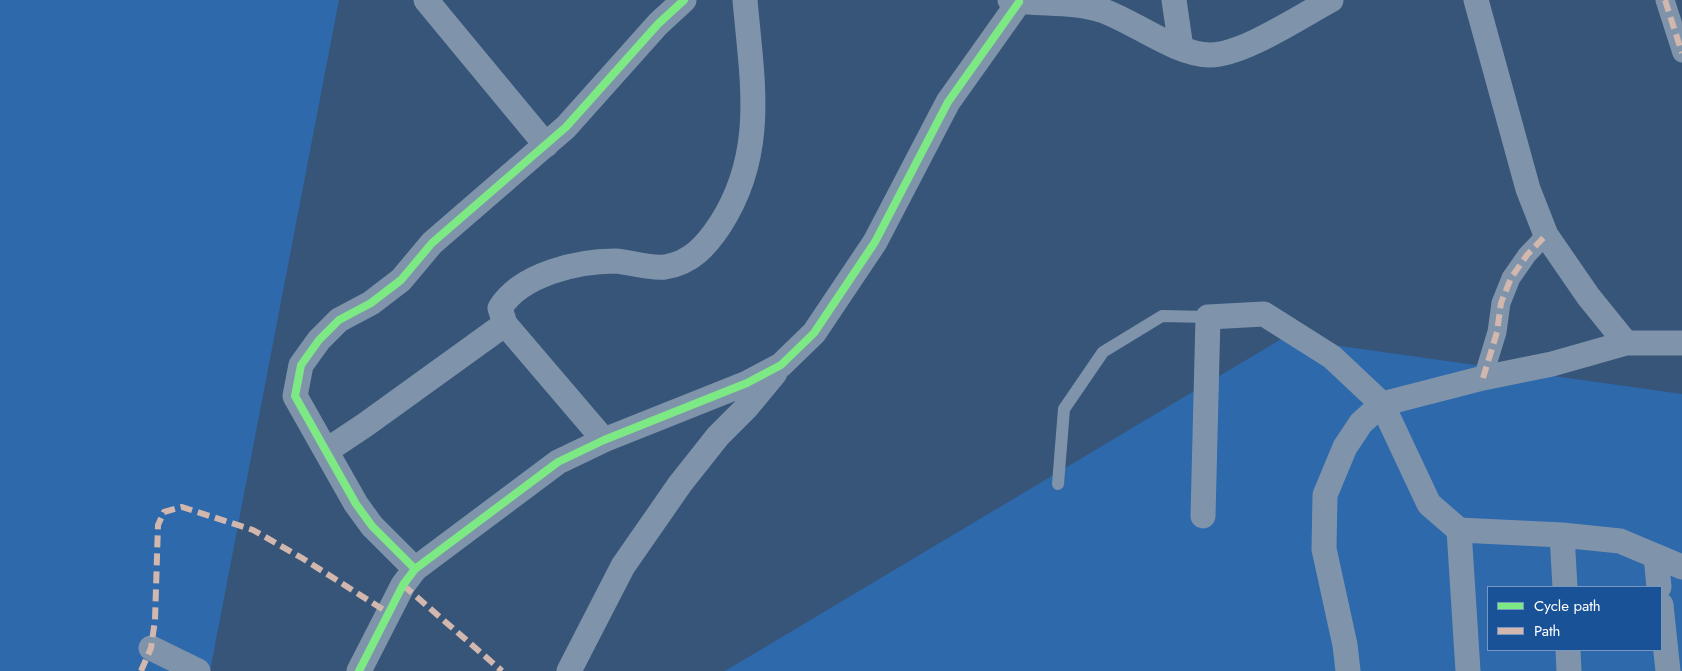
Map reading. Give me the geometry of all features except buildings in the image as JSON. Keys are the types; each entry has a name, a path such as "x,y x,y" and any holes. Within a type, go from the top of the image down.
{"street":[{"path":"426,0 546,144"},
{"path":"415,569 372,526 356,504 326,451 296,396 301,365 318,340 340,320 372,304 401,280 432,243 566,127 658,24 684,0"},
{"path":"604,440 505,324 500,308 506,298 517,288 560,268 615,261 664,267 692,258 712,236 733,205 749,161 754,108 745,0"},
{"path":"1174,0 1180,48"},
{"path":"569,671 623,566 674,492 718,436 746,408 782,365 814,333 875,242 948,102 1014,1 1098,9 1124,18 1180,48 1210,55 1244,47 1331,0"},
{"path":"1476,0 1528,189 1546,235 1588,296 1626,343"},
{"path":"1665,0 1682,53"},
{"path":"1483,378 1497,332 1501,303 1511,278 1526,255 1546,235"},
{"path":"1203,516 1208,316 1264,314 1332,357 1382,404 1429,504 1459,530 1562,535 1620,541 1682,567"},
{"path":"326,451 505,324"},
{"path":"1348,671 1345,645 1324,549 1325,495 1345,447 1361,423 1382,404 1483,378 1552,364 1626,343 1682,343"},
{"path":"359,671 403,585 415,569 558,462 604,440 747,383 782,365"},
{"path":"1459,530 1468,671"},
{"path":"1562,535 1565,586"},
{"path":"1656,556 1659,586"},
{"path":"1662,614 1668,671"},
{"path":"151,648 198,671"},
{"path":"1568,651 1570,671"}],"lane":[{"path":"1058,484 1064,409 1103,352 1162,316 1208,316"}],"shaded area":[{"path":"0,0 339,0 210,671 0,671"},
{"path":"1283,338 1682,394 1682,671 725,671"}],"marked path":[{"path":"1665,0 1682,53"},
{"path":"1483,378 1497,332 1501,303 1511,278 1527,255 1546,235"},
{"path":"141,671 151,648 155,620 158,525 164,512 182,507 253,530 302,558 390,614"},
{"path":"403,585 502,671"}],"cycle path":[{"path":"415,569 372,526 356,504 295,396 301,365 319,340 339,320 371,303 401,280 432,243 566,127 658,24 684,0"},
{"path":"359,671 403,585 415,569 558,462 604,440 747,383 781,365 814,333 875,242 948,102 1019,2"}]}
